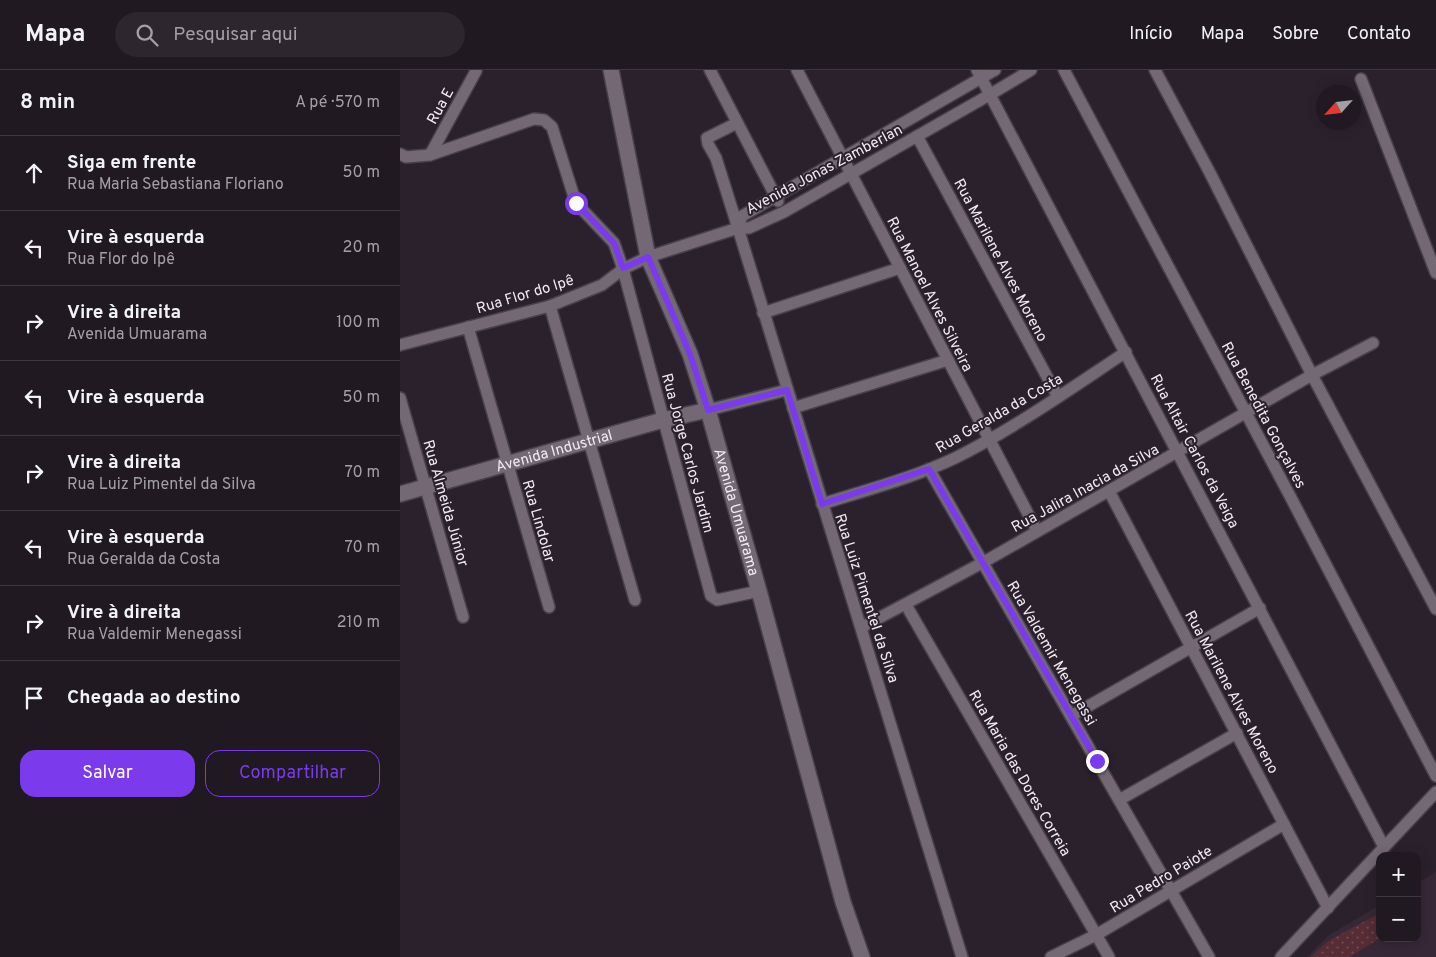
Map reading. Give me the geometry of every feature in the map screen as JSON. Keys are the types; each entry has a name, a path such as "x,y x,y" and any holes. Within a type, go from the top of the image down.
{"street":[{"name":"Avenida Umuarama","path":"611,70 648,257 690,354 708,410 843,902 862,957"},
{"path":"710,70 784,212"},
{"name":"Rua Manoel Alves Silveira","path":"797,70 1037,531"},
{"name":"Avenida Jonas Zamberlan","path":"995,70 979,74 843,158 742,216 738,228 749,228 784,212 1031,70"},
{"name":"Rua Benedita Gonçalves","path":"1064,70 1436,776"},
{"path":"1155,70 1312,375 1436,609"},
{"name":"Rua E","path":"430,155 476,71"},
{"name":"Rua Altair Carlos da Veiga","path":"979,74 1384,847"},
{"path":"1361,79 1436,273"},
{"name":"Rua Jorge Carlos Jardim","path":"400,154 406,157 430,155 534,119 544,120 552,127 576,203 614,243 623,268 711,596 717,600 759,591"},
{"name":"Rua Luiz Pimentel da Silva","path":"737,123 707,138 708,144 716,158 738,228 962,957"},
{"name":"Rua Marilene Alves Moreno","path":"917,136 1058,398"},
{"name":"Rua Flor do Ipê","path":"400,346 550,306 602,285 623,268 648,257 738,228"},
{"path":"763,313 900,268"},
{"path":"550,306 635,600"},
{"name":"Rua Lindolar","path":"468,327 549,608"},
{"name":"Rua Jalira Inacia da Silva","path":"862,627 982,563 1312,375 1374,343"},
{"name":"Rua Geralda da Costa","path":"822,504 929,469 988,439 1058,398 1126,352"},
{"path":"792,408 948,360"},
{"path":"708,410 787,390"},
{"name":"Rua Almeida Júnior","path":"400,398 463,617"},
{"name":"Avenida Industrial","path":"400,494 663,420 708,410"},
{"name":"Rua Valdemir Menegassi","path":"929,469 1208,957"},
{"name":"Rua Marilene Alves Moreno","path":"1109,491 1328,908"},
{"name":"Rua Maria das Dores Correia","path":"906,605 1108,957"},
{"path":"1071,716 1260,608"},
{"path":"1119,800 1237,733"},
{"path":"1281,957 1436,792"},
{"name":"Rua Pedro Paiote","path":"1051,957 1096,935 1284,824"}],"shaded area":[{"path":"1436,872 1436,957 1307,957 1329,935 1376,907 1376,942 1421,942 1421,881"},
{"path":"1376,915 1376,941 1350,957 1310,957 1328,941"}],"route":[{"path":"576,203 614,243 623,268 648,257 690,354 708,410 787,390 822,504 929,469 1097,761"}]}
